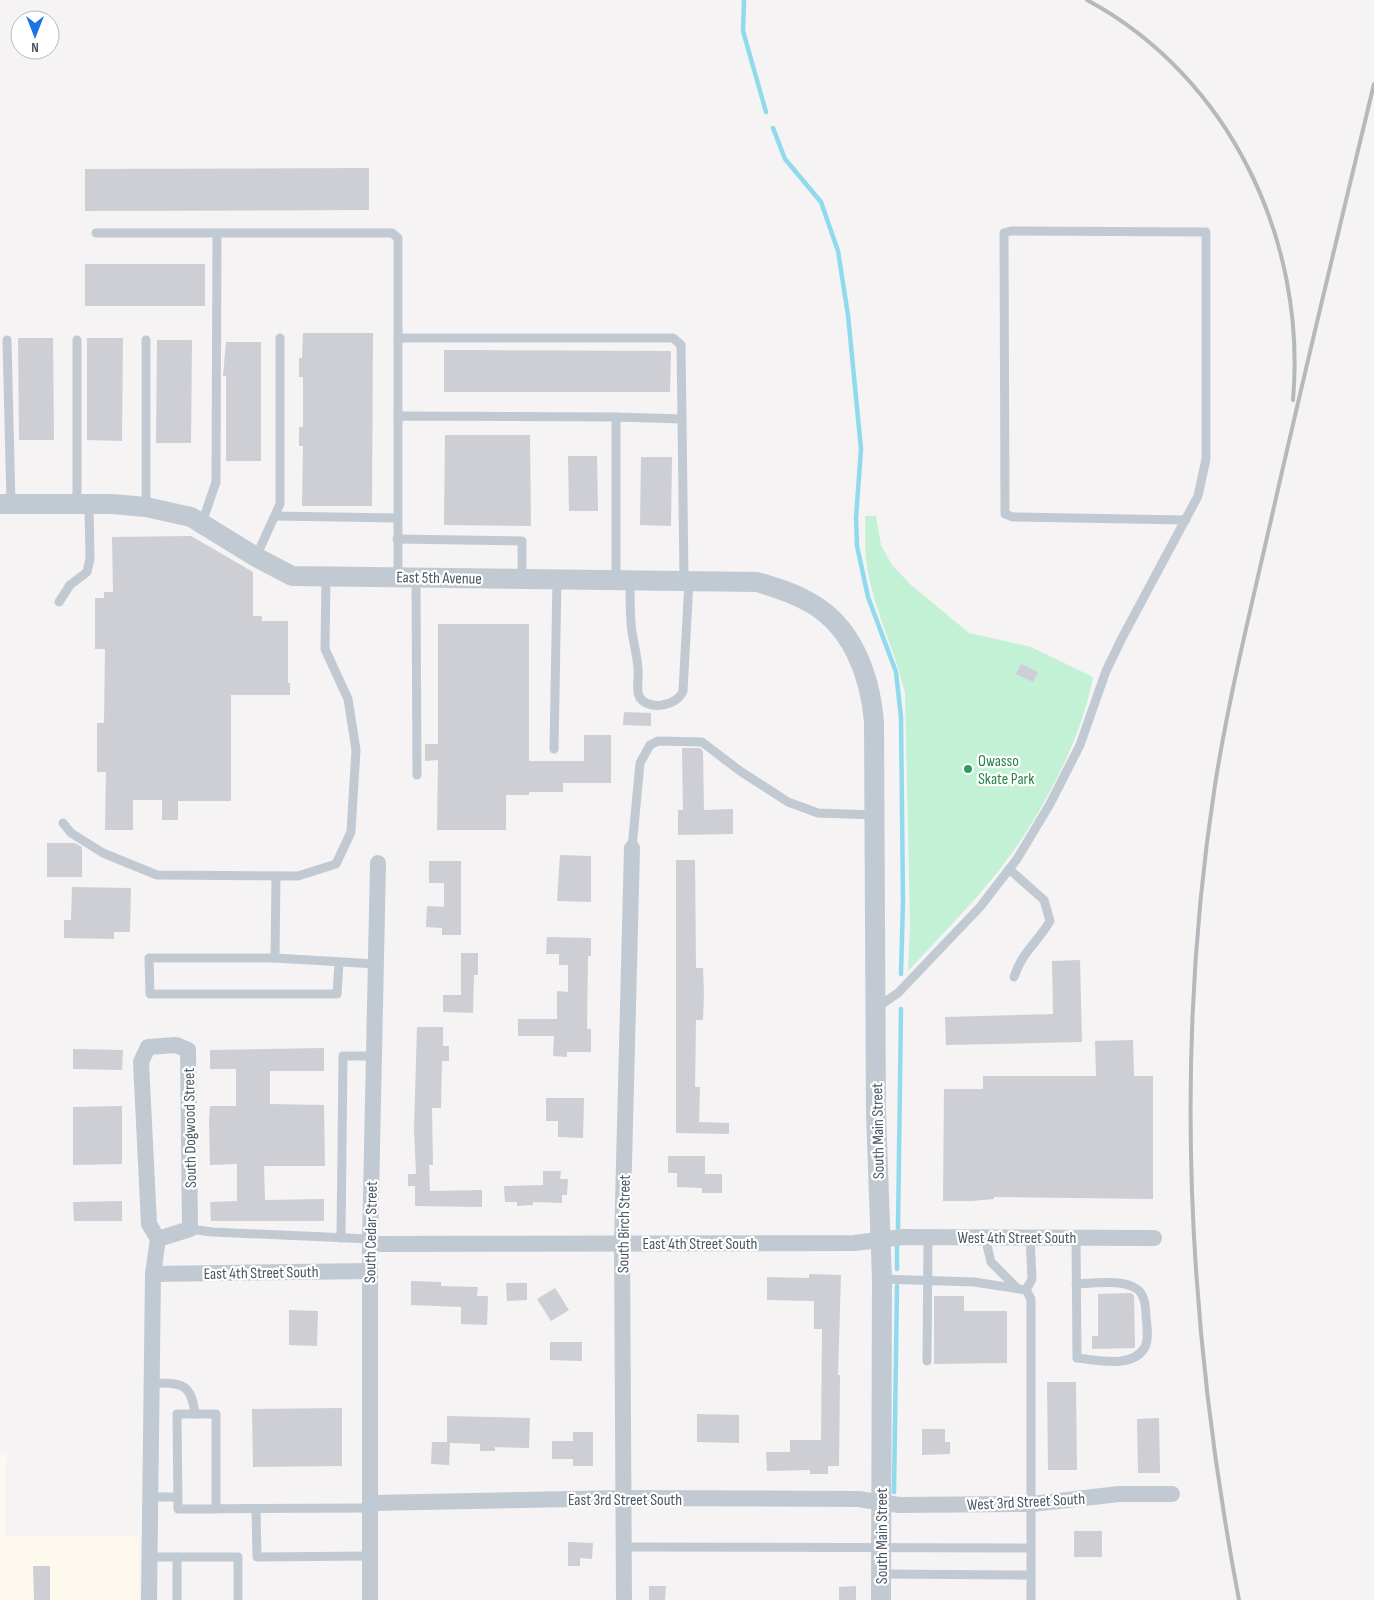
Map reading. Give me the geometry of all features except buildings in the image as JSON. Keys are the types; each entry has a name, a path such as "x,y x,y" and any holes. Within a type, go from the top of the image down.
{"street":[{"name":"East 5th Avenue","path":"5,504 83,504 146,507 191,517 256,557 292,576 757,582 808,601 843,631 861,663"},
{"name":"South Main Street","path":"861,663 868,679 872,702 876,815 876,1114 882,1279 881,1600"},
{"name":"South Birch Street","path":"624,1600 626,1546 622,1243 632,848"},
{"name":"South Cedar Street","path":"370,1600 370,1242 378,863"},
{"name":"South Dogwood Street","path":"158,1239 149,1224 141,1062 148,1047 176,1045 188,1050 190,1229"},
{"path":"149,1600 153,1274 158,1239 190,1229"},
{"name":"West 4th Street South","path":"881,1240 928,1237 1030,1236 1154,1238"},
{"name":"East 4th Street South","path":"370,1242 854,1243 881,1240"},
{"name":"East 4th Street South","path":"153,1274 370,1271"},
{"name":"West 3rd Street South","path":"881,1503 1032,1504 1119,1494 1172,1494"},
{"name":"East 3rd Street South","path":"370,1506 624,1498 858,1500 881,1503"}],"lane":[{"path":"876,1008 905,986 980,907 1010,869 1050,804 1080,744 1106,670 1122,638 1186,520 1198,496 1206,459 1206,232 1011,231 1004,233 1005,514 1013,517 1186,520"},
{"path":"96,233 392,233 398,238 397,539 407,577 417,775"},
{"path":"202,523 216,482 217,233"},
{"path":"256,557 280,504 280,338"},
{"path":"398,338 673,338 681,345 687,580 683,691 681,698 670,705 648,704 643,702 639,695 638,669 623,579 616,417"},
{"path":"5,504 7,340"},
{"path":"59,602 70,585 88,572 90,559 83,504 77,340"},
{"path":"146,340 146,507"},
{"path":"398,416 682,419"},
{"path":"275,516 397,518"},
{"path":"397,539 522,541 522,578"},
{"path":"63,823 71,833 103,853 157,875 298,876 336,864 351,832 356,750 348,699 325,649 326,576"},
{"path":"554,749 557,579"},
{"path":"632,848 640,763 650,744 658,741 702,742 740,771 788,802 818,813 876,815"},
{"path":"1010,869 1044,900 1050,921 1042,935 1020,960 1014,977"},
{"path":"274,958 276,876"},
{"path":"339,962 338,994 150,994 149,958 274,958 376,964"},
{"path":"341,1238 342,1056 373,1056"},
{"path":"190,1229 212,1232 341,1238 370,1242"},
{"path":"1022,1289 1032,1279 1030,1236"},
{"path":"1076,1236 1076,1284 1077,1358 1114,1361 1137,1356 1146,1346 1147,1330 1143,1297 1137,1289 1114,1283 1076,1284"},
{"path":"927,1361 928,1237"},
{"path":"985,1237 991,1262 1032,1299 1031,1600"},
{"path":"882,1279 974,1282 1022,1289"},
{"path":"152,1383 176,1383 188,1389 193,1396 195,1414"},
{"path":"216,1509 216,1414 177,1414 178,1509 256,1510 370,1506"},
{"path":"150,1498 178,1498"},
{"path":"256,1510 257,1557 370,1556"},
{"path":"626,1546 1030,1548"},
{"path":"149,1557 238,1557 238,1600"},
{"path":"177,1557 177,1600"},
{"path":"881,1574 1030,1576"}],"shaded area":[{"path":"0,1454 6,1455 5,1536 139,1536 139,1600 0,1600"}],"green space":[{"name":"Owasso Skate Park","path":"865,516 876,516 881,545 892,565 910,584 969,633 1031,647 1093,677 1081,723 1072,746 1062,769 1025,834 988,884 908,971 910,926 905,693 870,583 866,555"}],"waterway":[{"path":"744,0 743,31 766,112"},
{"path":"773,128 785,159 821,202 838,251 848,315 861,449 856,518 857,546 868,597 896,672 901,717 903,901 901,974"},
{"path":"898,1228 901,1009"},
{"path":"897,1245 897,1269"},
{"path":"894,1492 897,1286"}],"railway":[{"path":"1087,0 1137,33 1181,73 1219,118 1249,169 1272,224 1287,281 1294,340 1293,400"},
{"path":"1239,1600 1208,1398 1198,1296 1192,1194 1191,1091 1194,989 1202,887 1215,785 1248,619 1374,84"}],"place":[{"name":"Owasso Skate Park","path":"968,769"}]}
